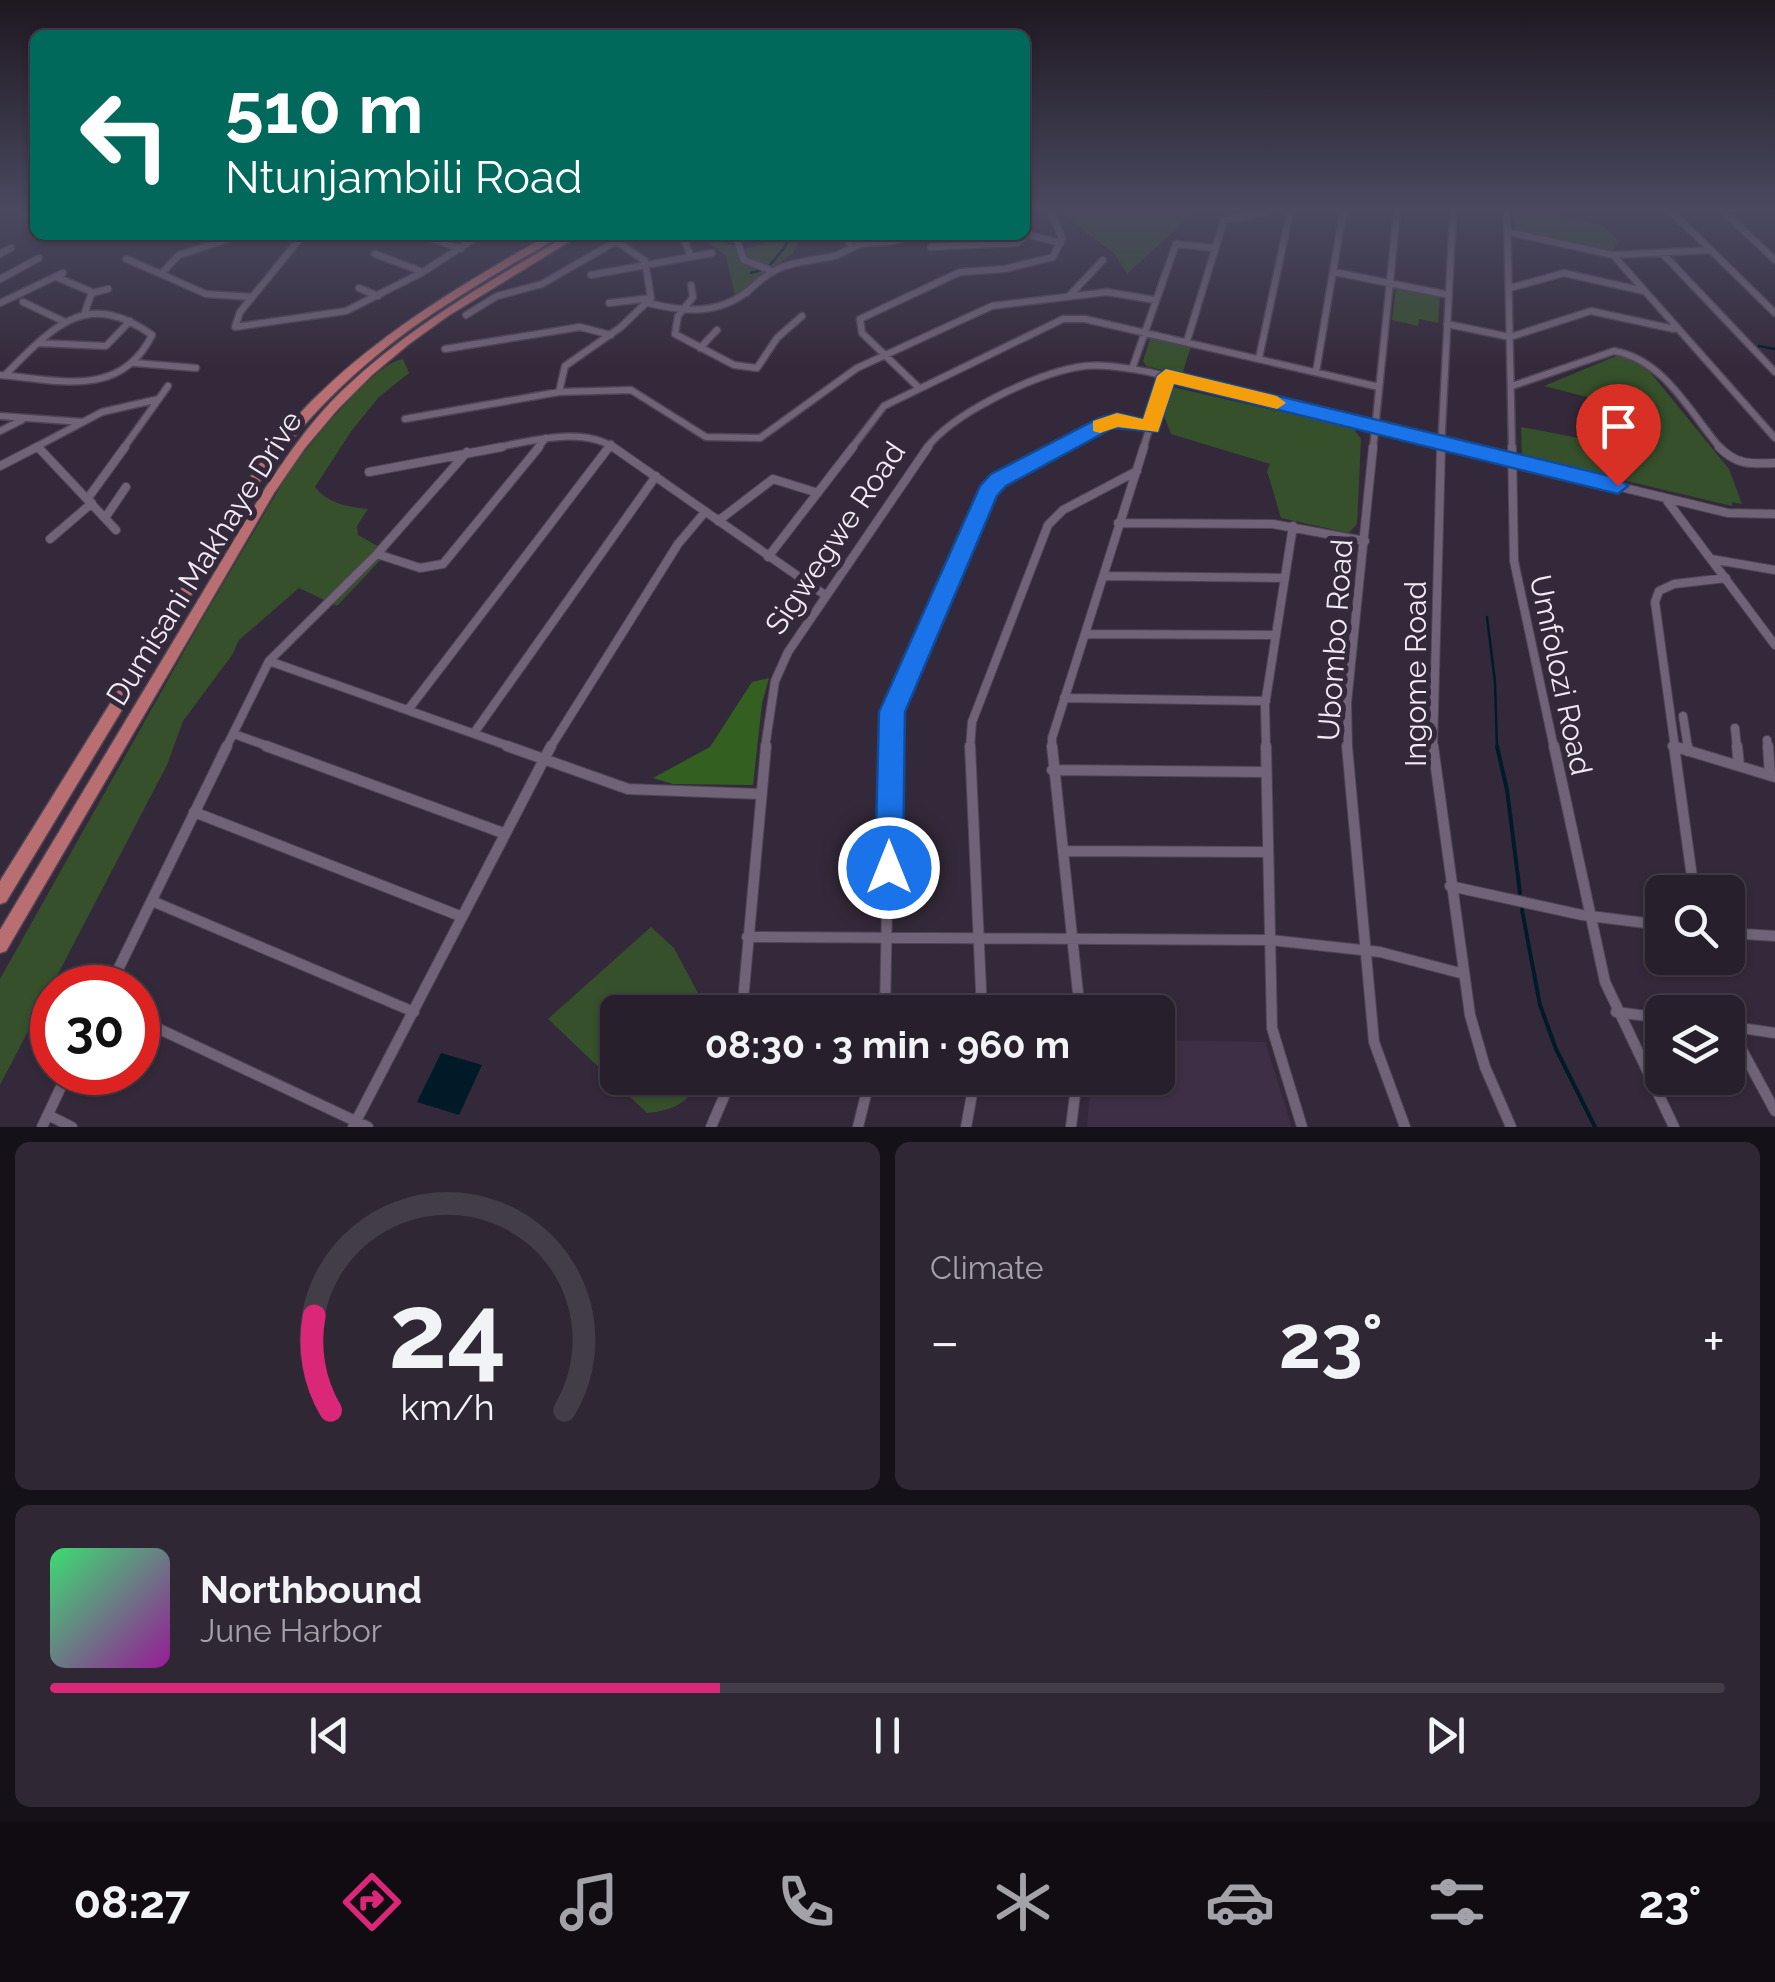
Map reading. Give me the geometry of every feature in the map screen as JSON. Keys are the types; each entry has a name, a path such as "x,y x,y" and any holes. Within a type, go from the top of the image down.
{"main road":[{"name":"Dumisani Makhaye Drive","path":"0,896 260,473 302,417 348,370 404,325 505,265"},
{"name":"Dumisani Makhaye Drive","path":"0,945 270,490 318,421 362,375 410,335 526,265"}],"street":[{"path":"0,280 27,265"},
{"path":"139,265 206,294 252,297"},
{"path":"162,274 169,265"},
{"path":"279,265 252,297 235,327 334,315 436,265"},
{"path":"403,265 423,272"},
{"path":"466,314 497,296 542,284 575,265"},
{"path":"591,275 647,265 649,301"},
{"path":"756,265 770,270"},
{"path":"609,304 649,301 684,310 738,302 770,270 784,265"},
{"path":"919,388 859,329 858,322 960,272 1028,265"},
{"path":"1070,295 1099,265"},
{"path":"1132,369 1168,265"},
{"path":"1187,341 1209,265"},
{"path":"1259,358 1279,265"},
{"path":"1316,372 1335,265"},
{"name":"Ubombo Road","path":"1392,265 1347,703 1347,740 1375,1052 1405,1127"},
{"name":"Ingome Road","path":"1451,265 1440,444 1432,740 1450,886 1478,1049 1511,1127"},
{"name":"Umfolozi Road","path":"1509,265 1514,561 1588,916 1616,1012 1674,1127"},
{"path":"1621,265 1775,438"},
{"path":"1673,265 1775,372"},
{"path":"1726,265 1775,314"},
{"path":"1334,272 1449,295"},
{"path":"1510,288 1564,273 1644,291"},
{"path":"0,303 59,274 92,293 108,289"},
{"path":"691,285 693,295 678,316 675,334 734,365 760,366 777,338 802,316"},
{"path":"359,288 378,296"},
{"path":"405,418 559,392 634,391 706,437 755,438 770,432 846,375 992,306 1107,292 1155,300"},
{"path":"84,312 92,293"},
{"path":"559,392 565,366 611,335 649,301"},
{"path":"22,302 64,321"},
{"path":"106,311 152,335 135,363 113,376 90,382 2,375 64,321 84,312 106,311"},
{"path":"1447,324 1510,337 1584,311 1678,330"},
{"path":"768,556 878,411 1063,319 1084,319 1187,341 1379,387"},
{"path":"38,343 106,346 130,321"},
{"path":"445,348 580,328 611,335"},
{"path":"700,348 717,330"},
{"path":"1512,386 1614,350 1628,352 1651,364 1730,458 1744,464 1775,463"},
{"path":"135,363 196,368"},
{"name":"Sigwegwe Road","path":"743,995 759,794 775,681 788,652 906,474 943,431 1060,372 1100,366 1132,369 1665,498 1737,514 1775,514"},
{"path":"1079,995 1052,770 1052,738 1166,376"},
{"path":"50,539 90,501 168,386"},
{"path":"0,466 116,407 158,399"},
{"path":"0,416 83,422"},
{"path":"0,431 26,418"},
{"path":"886,995 890,720 983,500 998,480 1106,423 1117,420 1151,427"},
{"path":"369,472 546,438 585,436 611,444 825,595"},
{"path":"377,554 420,568 443,564 546,438"},
{"path":"408,710 611,444"},
{"path":"38,446 116,530"},
{"path":"120,965 269,661 377,554 467,452"},
{"path":"982,995 970,750 972,722 1048,524 1063,510 1122,475 1136,471"},
{"path":"474,732 656,476"},
{"path":"718,521 772,479 818,493"},
{"path":"105,518 126,488"},
{"path":"1665,498 1775,645"},
{"path":"354,1124 543,759 678,544 706,512"},
{"path":"1118,523 1293,526 1365,541"},
{"path":"1293,526 1266,701 1266,772 1272,1028 1302,1127"},
{"path":"1711,560 1775,570"},
{"path":"1103,576 1285,578"},
{"path":"1692,875 1654,609 1656,596 1674,584 1726,578"},
{"path":"1086,634 1276,635"},
{"path":"269,661 636,791 759,794"},
{"path":"1064,698 1266,701"},
{"path":"1683,716 1688,750"},
{"path":"1735,728 1739,766"},
{"path":"234,734 504,832"},
{"path":"1674,746 1772,776 1767,740"},
{"path":"1052,770 1266,772"},
{"path":"194,812 460,916"},
{"path":"1064,851 1268,852"},
{"path":"1450,886 1588,916 1645,923"},
{"path":"152,900 414,1012"},
{"path":"1745,936 1773,940"},
{"path":"747,937 1270,940 1366,950 1464,974"},
{"path":"1616,1012 1645,1016"},
{"path":"1745,1029 1775,1033"},
{"path":"160,1030 354,1124 368,1127"},
{"path":"1745,1056 1775,1110"},
{"path":"42,1127 57,1095"},
{"path":"711,1127 725,1095"},
{"path":"858,1127 866,1095"},
{"path":"966,1127 972,1095"},
{"path":"1071,1127 1075,1095"},
{"path":"48,1115 72,1127"}],"shaded area":[{"path":"1175,1040 1265,1042 1292,1127 1087,1127 1090,1095 1175,1095"}],"green space":[{"path":"728,265 777,265 735,296"},
{"path":"1121,265 1137,265 1127,274"},
{"path":"1396,288 1440,297 1438,323 1419,319 1418,326 1392,320"},
{"path":"1151,336 1191,346 1182,375 1146,366 1143,361"},
{"path":"1621,354 1641,361 1729,469 1742,504 1732,502 1732,506 1522,456 1521,427 1626,447 1622,406 1544,386"},
{"path":"403,359 409,373 379,397 315,487 332,500 368,509 357,526 358,535 388,552 337,606 299,588 239,640 183,721 167,765 63,965 30,965 30,1028 0,1085 0,979 289,472 359,389"},
{"path":"1172,387 1353,428 1361,439 1357,524 1349,533 1281,518 1267,471 1270,464 1171,434 1163,413"},
{"path":"769,678 762,703 753,785 673,784 653,778 710,747 752,682"},
{"path":"651,927 674,948 699,995 600,995 600,1068 548,1019"},
{"path":"628,1095 690,1095 680,1104 647,1113"}],"water":[{"path":"441,1053 482,1065 459,1115 417,1102"}],"waterway":[{"path":"751,273 761,270"},
{"path":"1759,346 1775,349"},
{"path":"1487,617 1495,682 1497,748"},
{"path":"1497,746 1507,790 1520,893"},
{"path":"1522,910 1540,1005 1556,1049 1595,1127"}],"slow traffic":[{"path":"1100,426 1117,420 1151,427 1166,376 1277,403"}],"route":[{"path":"889,868 892,712 983,500 998,480 1106,423 1117,420 1151,427 1166,376 1618,486"}]}
